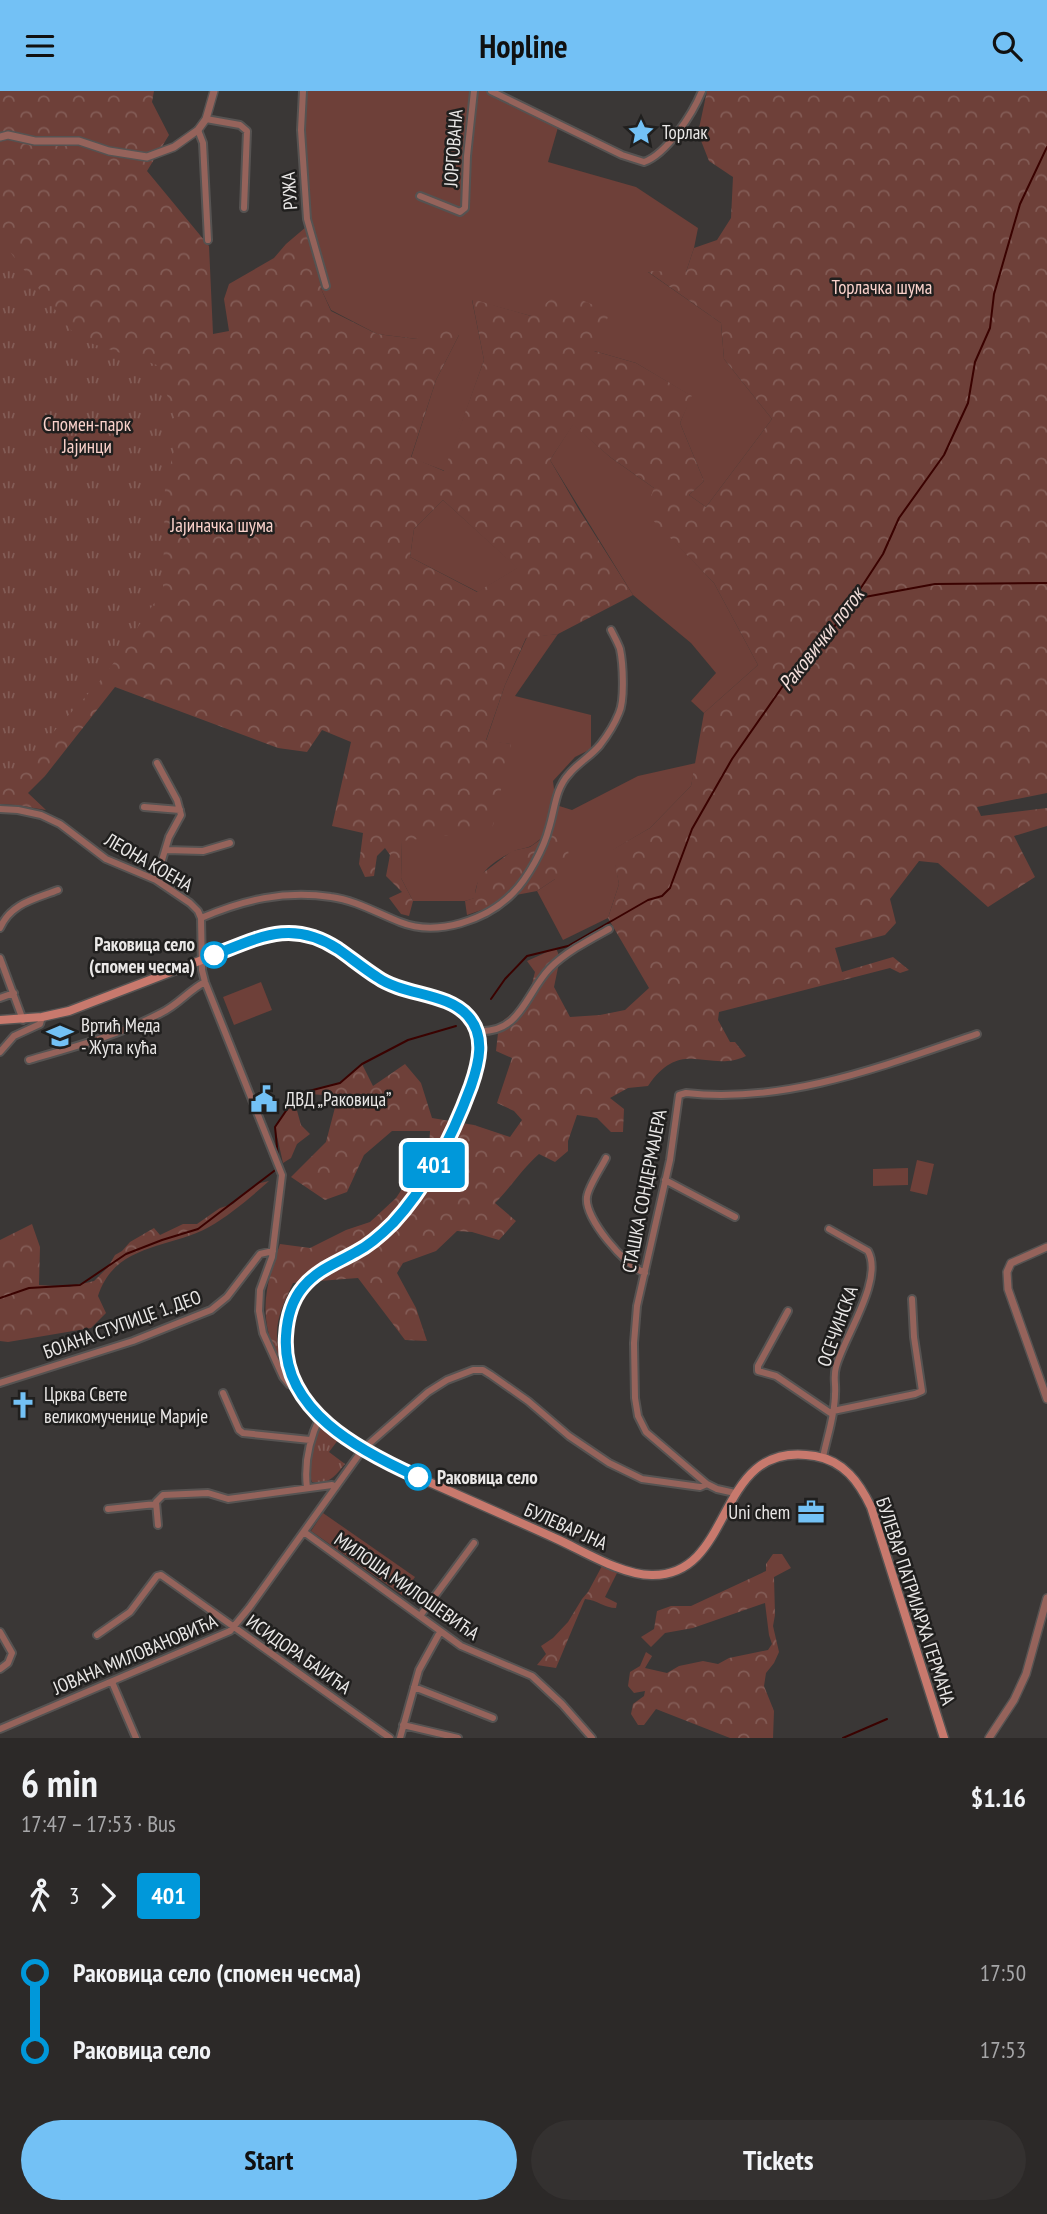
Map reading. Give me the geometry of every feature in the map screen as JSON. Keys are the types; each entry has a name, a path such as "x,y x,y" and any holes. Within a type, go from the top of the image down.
{"main road":[{"path":"0,1020 42,1017 86,1006 269,934 290,932 313,936 339,949 387,984 446,1001 466,1013 477,1031"},
{"name":"БУЛЕВАР ЈНА","path":"477,1031 478,1061 464,1105 443,1152 415,1194 384,1232 365,1247 314,1276 298,1294 288,1320 285,1348 288,1365 296,1385 320,1417 363,1449 400,1469 605,1561 641,1574 668,1574 697,1558 712,1537 735,1493 761,1465 778,1457 798,1454 823,1457"},
{"name":"БУЛЕВАР ПАТРИЈАРХА ГЕРМАНА","path":"823,1457 846,1470 860,1486 871,1507 944,1738"}],"street":[{"path":"2,134 35,141 79,141 109,151 147,157 164,152 198,130 206,119 214,91"},
{"name":"РУЖА","path":"303,91 301,130 307,219 326,286"},
{"name":"ЈОРГОВАНА","path":"420,196 454,211 460,212 465,208 474,91"},
{"path":"491,91 622,155 644,162 656,155 670,140 692,111 702,91"},
{"path":"206,119 240,125 247,131 244,208"},
{"path":"198,130 203,143 208,240"},
{"path":"201,918 246,901 285,894 335,897 401,922 424,927 457,923 497,906 516,889 544,844 561,784 573,769 599,746 618,715 622,702 621,659 620,649 611,630"},
{"path":"156,764 180,810 181,818 169,837 156,880"},
{"path":"144,807 180,810"},
{"name":"ЛЕОНА КОЕНА","path":"0,809 41,815 60,824 106,859 156,880 200,913 205,982 281,1173 273,1251"},
{"path":"166,851 203,851 230,843"},
{"path":"0,928 6,915 18,906 58,890"},
{"path":"477,1031 503,1028 521,1010 551,968 609,929"},
{"path":"0,958 23,1020"},
{"path":"29,1060 141,1023 179,1003 205,982"},
{"path":"0,998 14,993"},
{"path":"0,1052 14,1036 40,1024 42,1017"},
{"name":"СТАШКА СОНДЕРМАЈЕРА","path":"707,1483 646,1432 638,1416 635,1398 634,1343 637,1306 673,1142 678,1098 682,1093 743,1095 799,1087 866,1070 976,1034"},
{"path":"606,1158 587,1196 587,1203 615,1250 628,1264 645,1273"},
{"path":"665,1180 735,1217"},
{"name":"ОСЕЧИНСКА","path":"823,1457 833,1412 836,1367 868,1290 872,1266 868,1251 829,1229"},
{"path":"1047,1247 1012,1263 1007,1279 1015,1311 1047,1399"},
{"path":"273,1251 260,1290 260,1323 266,1343 283,1377 289,1384 296,1385"},
{"name":"БОЈАНА СТУПИЦЕ 1. ДЕО","path":"0,1383 133,1341 211,1310 227,1297 260,1254 273,1251"},
{"path":"788,1311 758,1366 758,1371 776,1376 833,1412 922,1391 914,1338 912,1299"},
{"name":"ЈОВАНА МИЛОВАНОВИЋА","path":"0,1729 234,1627 363,1449 428,1392 447,1380 470,1371 483,1370 528,1401 588,1451 627,1472 652,1481 700,1487 707,1483"},
{"path":"223,1392 239,1430 243,1433 310,1440"},
{"path":"307,1488 306,1460 310,1440 320,1417"},
{"path":"707,1483 717,1489 735,1493"},
{"path":"158,1525 156,1504 157,1499 163,1495 214,1493 228,1499 332,1485 336,1487"},
{"path":"108,1509 156,1504"},
{"name":"МИЛОША МИЛОШЕВИЋА","path":"304,1531 467,1650 532,1676 592,1738"},
{"path":"420,1616 474,1543"},
{"name":"ИСИДОРА БАЈИЋА","path":"97,1635 130,1612 160,1575 390,1738"},
{"path":"989,1738 1014,1700 1026,1674 1047,1598"},
{"path":"0,1632 12,1653 8,1663 0,1669"},
{"path":"400,1738 419,1669 440,1632"},
{"path":"112,1682 136,1738"},
{"path":"414,1687 494,1718"},
{"path":"403,1725 458,1738"}],"green space":[{"path":"0,91 154,91 152,102 169,135 147,171 209,246 213,334 229,331 224,299 229,284 274,258 306,227 322,291 331,311 377,334 417,339 424,323 459,335 436,380 411,457 444,471 484,360 472,299 531,316 560,291 610,312 594,351 636,363 692,396 680,423 704,481 689,495 706,507 772,419 724,359 721,323 647,271 686,272 694,248 717,240 731,218 733,177 709,161 698,133 707,91 1047,91 1047,793 977,807 981,816 1047,808 1047,826 1014,836 1035,877 988,907 938,863 919,861 890,899 896,923 885,935 835,948 842,972 893,957 909,970 900,973 890,968 719,1012 718,1020 730,1042 735,1042 746,1056 719,1061 684,1059 660,1071 648,1086 628,1088 610,1098 624,1109 623,1132 611,1132 597,1118 577,1115 568,1141 568,1151 555,1162 539,1154 495,1203 516,1221 499,1240 472,1232 457,1231 436,1251 403,1263 397,1273 416,1308 427,1341 405,1340 358,1278 293,1283 278,1320 279,1362 268,1331 266,1303 270,1275 280,1244 310,1248 346,1230 370,1222 396,1198 429,1148 430,1131 392,1131 364,1155 347,1192 325,1200 291,1177 326,1142 338,1096 309,1094 296,1107 301,1125 310,1134 297,1144 291,1158 283,1163 275,1127 292,1102 305,1092 340,1083 362,1064 373,1086 405,1064 421,1083 432,1118 474,1125 510,1137 522,1120 514,1111 497,1103 512,1058 496,1051 499,1024 528,1000 535,972 527,961 556,948 560,958 554,987 570,1017 625,1010 649,988 608,918 619,884 612,850 650,828 691,786 704,713 758,665 714,583 645,512 654,488 610,457 573,425 550,460 633,595 558,634 526,638 505,685 486,740 511,744 492,830 402,841 401,878 413,901 409,916 401,914 389,898 402,892 386,876 390,855 385,848 377,856 374,876 365,877 359,864 363,833 332,826 351,742 322,730 307,752 278,748 115,687 45,776 28,793 46,810 0,804","holes":["443,500 517,568 477,592 410,557 414,529"]},
{"path":"303,91 489,91 559,124 548,162 636,187 698,228 686,272 648,272 721,323 724,359 772,419 706,507 689,495 704,481 680,423 691,396 636,363 594,351 531,316 472,300 484,360 445,471 411,458 436,380 459,335 417,339 377,334 331,310 315,266 307,219"},
{"name":"Спомен-парк Јајинци","path":"0,239 78,339 157,365 179,431 165,486 163,590 106,674 0,791"},
{"path":"573,424 610,457 654,488 673,540 714,583 758,665 704,713 691,701 716,673 691,643 633,595 550,460"},
{"path":"443,500 518,568 478,592 410,557 414,529"},
{"path":"558,634 515,696 591,715 591,749 575,757 553,781 556,805 572,810 638,776 696,763 691,786 650,828 613,850 619,884 608,918 563,940 537,891 555,879 544,836 531,846 512,852 497,861 481,876 475,898 465,901 413,901 401,878 402,841 510,744 486,741 505,685 527,637"},
{"path":"553,831 566,831 569,858 555,879 537,891 506,897 493,906 467,915 465,901 474,898 479,876 512,851 530,847"},
{"path":"261,982 272,1010 234,1025 223,997"},
{"path":"917,1160 934,1164 927,1195 910,1191"},
{"path":"908,1168 908,1185 873,1186 873,1169"},
{"path":"269,1181 209,1227 145,1250 117,1266 106,1279 98,1296 106,1313 91,1328 8,1342 0,1341 0,1240 32,1224 40,1247 39,1285 69,1287 94,1281 115,1255 130,1242 154,1228 160,1235 183,1224 197,1224 220,1208 233,1204 256,1184"},
{"path":"320,1425 338,1440 329,1452 345,1464 331,1479 318,1483 312,1482 309,1467 310,1453"},
{"path":"323,1513 415,1577 402,1595 311,1531"},
{"path":"773,1554 782,1554 791,1568 774,1577 773,1626 779,1652 766,1673 764,1686 774,1711 773,1738 730,1738 656,1709 644,1725 638,1725 631,1714 633,1704 644,1696 645,1691 634,1693 628,1686 630,1672 640,1666 646,1652 652,1656 645,1668 667,1673 679,1666 703,1661 718,1664 729,1658 768,1650 772,1644 765,1603 693,1628 665,1633 651,1647 641,1637 654,1629 657,1611 671,1606 691,1606 766,1571 766,1564"},
{"path":"602,1566 617,1573 605,1597 617,1603 616,1608 585,1599 556,1668 537,1665 546,1654 541,1646 568,1622"}],"waterway":[{"name":"Раковички поток","path":"491,999 505,979 527,956 568,946 648,900 662,896 670,888 692,829 732,759 787,680 840,620 883,554 899,518 944,455 968,403 975,362 990,328 994,294 1020,204 1047,147"},
{"path":"854,599 935,584 1047,583"},
{"name":"Раковички поток","path":"278,1157 275,1127 292,1102 305,1092 340,1083 362,1064 408,1040 456,1026"},
{"name":"Раковички поток","path":"0,1298 29,1288 80,1285 126,1254 198,1229 278,1168"},
{"path":"843,1738 887,1719"}],"bus line":[{"name":"401","path":"214,955 276,932 299,932 313,936 339,949 387,984 446,1001 460,1009 466,1013 477,1031 479,1049 473,1079 443,1152 396,1220 384,1232 365,1247 325,1268 304,1286 292,1306 286,1332 285,1348 290,1372 299,1392 320,1417 363,1449 418,1477"}],"place":[{"name":"Торлак","path":"641,132"},
{"name":"Раковица село (спомен чесма)","path":"214,955"},
{"name":"Вртић Меда - Жута кућа","path":"60,1036"},
{"name":"ДВД „Раковица”","path":"264,1099"},
{"name":"Црква Свете великомученице Марије","path":"23,1405"},
{"name":"Раковица село","path":"418,1477"},
{"name":"Uni chem","path":"811,1512"}],"park label":[{"name":"Торлачка шума","path":"882,287"},
{"name":"Јајиначка шума","path":"222,525"}]}
